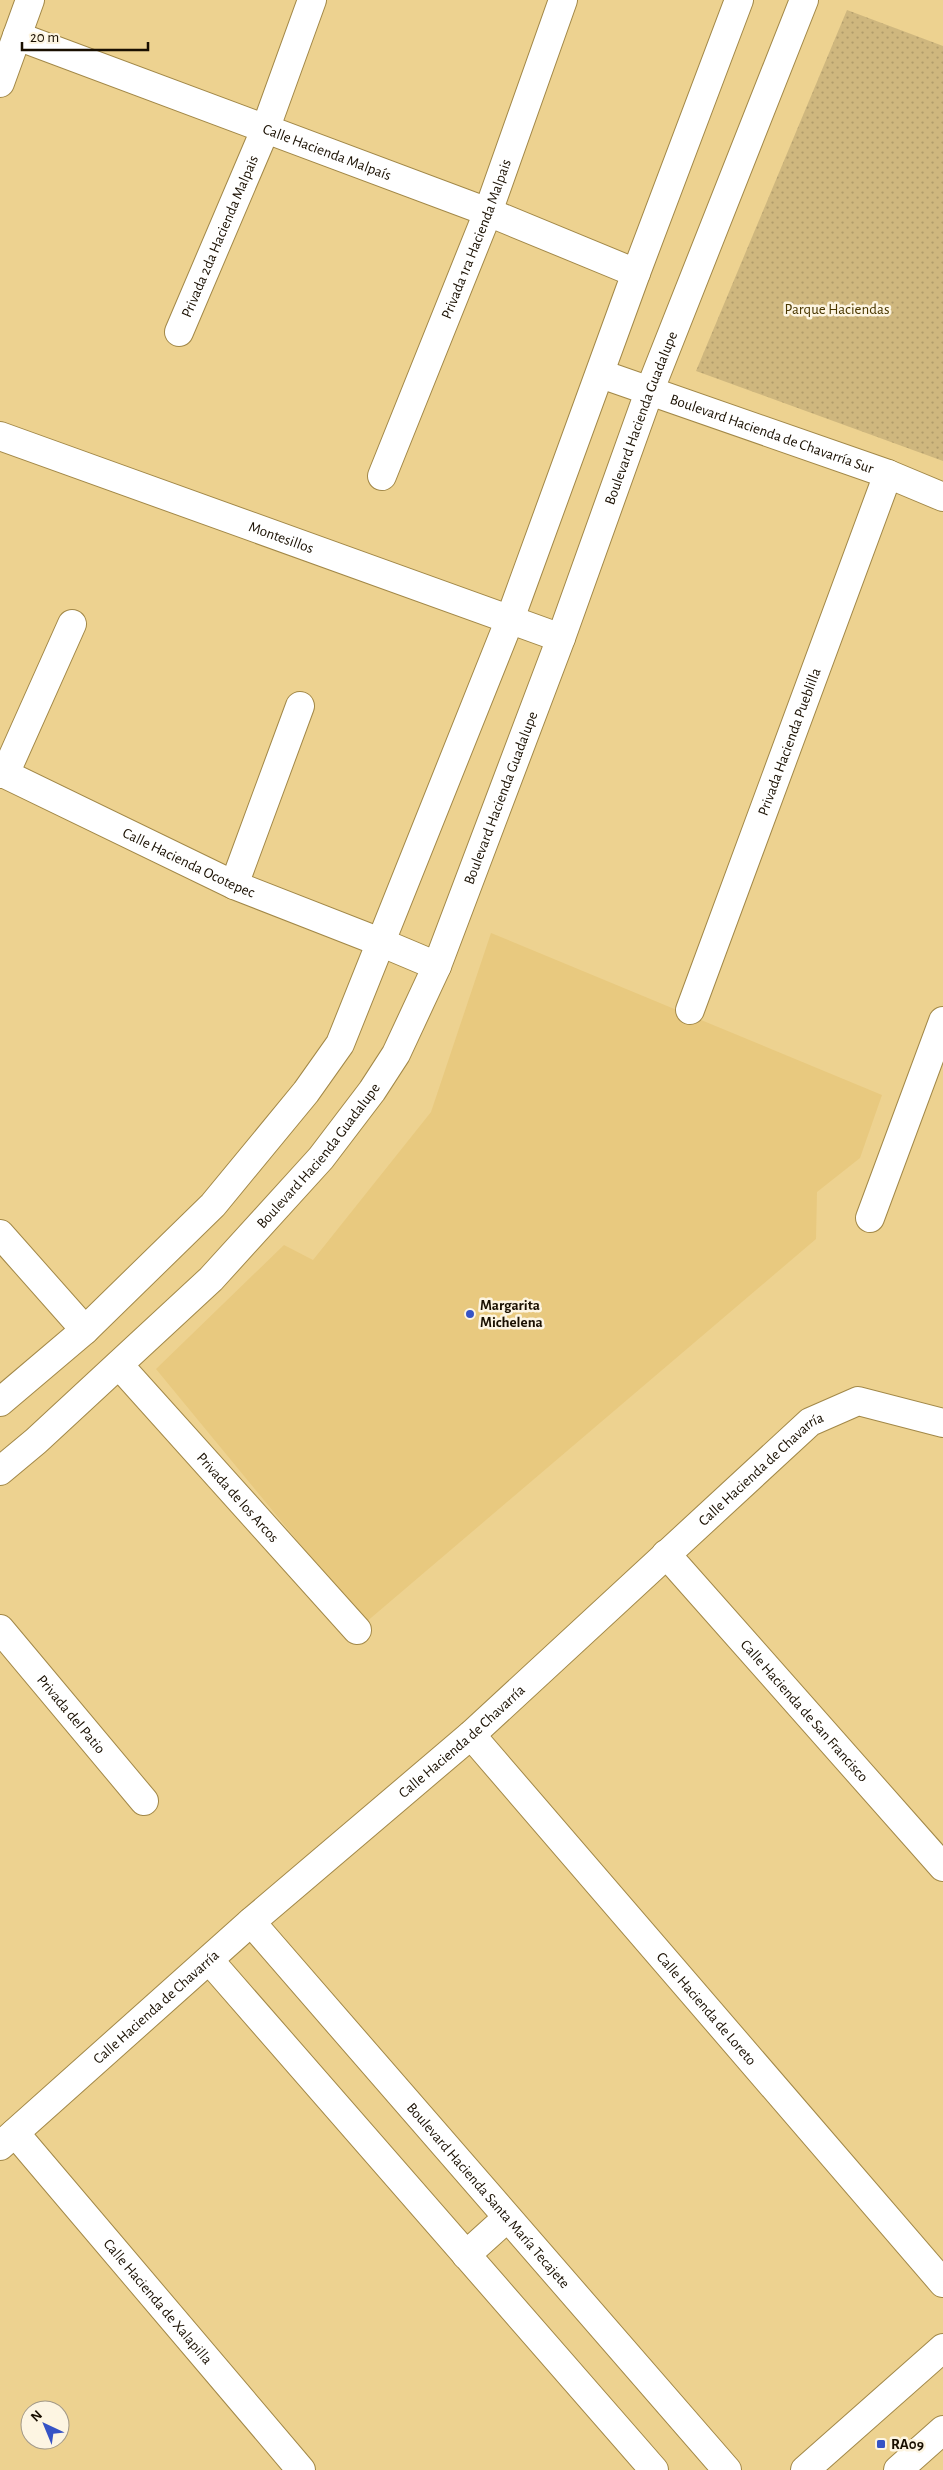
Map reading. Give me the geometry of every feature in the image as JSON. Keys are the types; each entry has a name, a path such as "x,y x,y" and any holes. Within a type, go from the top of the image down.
{"street":[{"path":"0,83 30,0"},
{"name":"Privada 2da Hacienda Malpais","path":"179,332 265,130 312,0"},
{"name":"Privada 1ra Hacienda Malpais","path":"382,476 488,212 563,0"},
{"path":"0,1402 84,1330 213,1205 306,1092 340,1044 510,619 601,374 636,273 739,0"},
{"name":"Boulevard Hacienda Guadalupe","path":"0,1471 36,1442 211,1279 321,1158 372,1090 396,1054 437,966 562,638 649,392 804,0"},
{"name":"Calle Hacienda Malpaís","path":"17,36 488,212 636,273"},
{"name":"Boulevard Hacienda de Chavarría Sur","path":"601,374 888,474 943,497"},
{"name":"Montesillos","path":"0,436 562,638"},
{"name":"Privada Hacienda Pueblilla","path":"690,1010 888,474"},
{"path":"2,774 72,624"},
{"path":"234,885 300,706"},
{"name":"Calle Hacienda Ocotepec","path":"2,774 234,885 437,966"},
{"path":"870,1218 943,1021"},
{"path":"0,1234 84,1330"},
{"name":"Privada de los Arcos","path":"119,1365 357,1630"},
{"name":"Calle Hacienda de Chavarría","path":"7,2140 210,1961 251,1922 471,1735 810,1422 858,1401 943,1423"},
{"path":"918,1415 943,1444"},
{"name":"Calle Hacienda de San Francisco","path":"666,1554 943,1867"},
{"name":"Privada del Patio","path":"0,1629 144,1801"},
{"name":"Calle Hacienda de Loreto","path":"471,1735 943,2283"},
{"name":"Boulevard Hacienda Santa María Tecajete","path":"251,1922 727,2470"},
{"path":"210,1961 654,2470"},
{"name":"Calle Hacienda de Xalapilla","path":"7,2140 301,2470"},
{"path":"466,2255 508,2218"},
{"path":"805,2470 943,2348"},
{"path":"898,2470 943,2430"}],"shaded area":[{"name":"Margarita Michelena","path":"491,933 882,1095 860,1158 817,1192 816,1239 365,1623 156,1369 284,1245 313,1260 431,1112"}],"green space":[{"name":"Parque Haciendas","path":"847,10 943,46 943,461 696,371"}],"place":[{"name":"Margarita Michelena","path":"470,1314"},
{"name":"RA09","path":"881,2444"}]}
